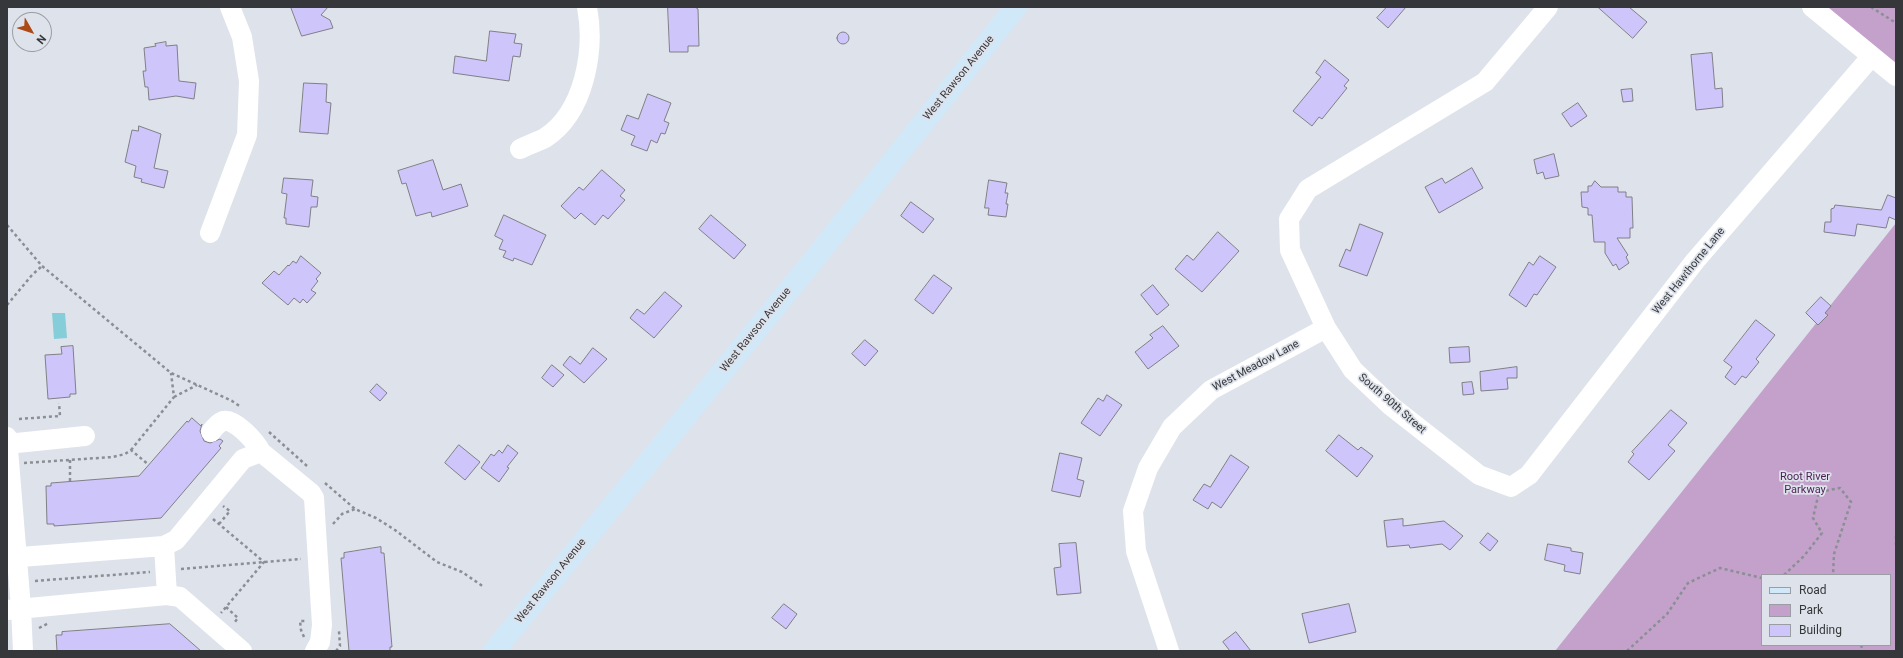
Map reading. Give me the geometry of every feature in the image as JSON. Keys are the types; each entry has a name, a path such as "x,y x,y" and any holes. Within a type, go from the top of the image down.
{"main road":[{"name":"West Rawson Avenue","path":"498,650 807,268 1008,10"}],"street":[{"path":"210,233 247,136 249,81 242,37 230,7"},
{"path":"520,149 545,138 568,116 571,110 583,84 590,40 587,7"},
{"name":"South 90th Street","path":"1511,487 1479,475 1392,406 1353,370 1326,328 1290,250 1289,219 1308,189 1485,82 1548,7"},
{"path":"1812,7 1896,76"},
{"name":"West Hawthorne Lane","path":"1511,487 1529,475 1695,261 1871,57"},
{"name":"West Meadow Lane","path":"1169,651 1136,550 1134,512 1148,468 1172,428 1211,390 1326,328"},
{"path":"211,432 218,424 224,421 232,422 256,442 261,452 312,493 314,498 322,625 320,642 315,651"},
{"path":"23,651 14,609 7,441 85,436"},
{"path":"12,557 164,546 176,540 244,459 261,452"},
{"path":"164,546 167,595"},
{"path":"14,609 167,595 180,598 242,651"}],"path":[{"path":"1871,7 1896,23"},
{"path":"7,305 32,275 42,266"},
{"path":"171,373 174,397"},
{"path":"23,463 113,457 125,454 131,450 174,397 197,385"},
{"path":"19,419 60,416 59,403"},
{"path":"131,450 149,465"},
{"path":"70,460 70,482"},
{"path":"1785,574 1804,556 1822,534 1813,518 1819,492 1840,488 1851,502 1834,554 1833,574"},
{"path":"332,525 342,514 355,510"},
{"path":"219,524 230,511"},
{"path":"208,515 264,562"},
{"path":"1896,536 1896,547"},
{"path":"174,570 303,559"},
{"path":"216,618 264,562"},
{"path":"1626,651 1667,614 1688,583 1720,568 1761,578"},
{"path":"35,581 157,571"},
{"path":"226,607 238,618"},
{"path":"39,628 53,621"}],"green space":[{"path":"1826,7 1896,7 1896,66"},
{"name":"Root River Parkway","path":"1896,223 1896,651 1555,651"}],"water":[{"path":"52,313 65,313 67,338 54,339"}],"building":[{"path":"291,7 328,7 321,15 330,20 333,28 302,36"},
{"path":"668,7 695,7 698,9 699,46 688,46 688,52 670,52"},
{"path":"1387,7 1406,7 1388,28 1377,18"},
{"path":"1598,7 1629,7 1647,22 1633,38"},
{"path":"490,31 516,34 514,43 522,44 520,57 513,56 509,81 453,73 455,56 486,61"},
{"path":"843,32 847,34 849,38 847,42 843,44 839,42 837,38 839,34"},
{"path":"166,42 166,46 177,45 179,81 196,83 194,99 176,96 149,100 148,87 145,87 143,71 146,71 144,48 156,46 155,44"},
{"path":"1712,53 1715,89 1722,88 1723,107 1696,110 1691,55"},
{"path":"1325,60 1349,80 1344,86 1347,88 1322,119 1319,117 1312,126 1293,111 1321,77 1316,73"},
{"path":"304,83 327,84 326,102 331,103 328,134 300,132"},
{"path":"1632,89 1633,101 1623,102 1621,90"},
{"path":"648,94 671,103 664,121 669,123 665,134 661,133 657,143 651,140 647,151 631,145 635,136 621,130 627,115 638,119"},
{"path":"1578,103 1587,116 1571,127 1562,114"},
{"path":"139,126 161,134 154,168 168,171 164,188 141,182 142,179 134,177 136,166 125,162 132,130 138,131"},
{"path":"1554,154 1559,176 1545,179 1543,172 1537,174 1534,160"},
{"path":"433,160 443,190 461,184 468,206 432,217 431,212 416,216 406,183 402,184 398,171"},
{"path":"1472,168 1483,188 1439,213 1425,187 1442,178 1445,183"},
{"path":"602,170 625,190 620,196 625,200 608,219 603,215 595,225 581,213 575,219 561,206 579,187 583,190"},
{"path":"284,178 313,180 311,196 318,197 317,207 311,207 309,227 286,224 286,218 284,218 287,194 282,193"},
{"path":"989,180 1007,183 1005,193 1008,193 1006,217 988,215 989,208 985,208"},
{"path":"1595,181 1601,187 1618,187 1618,192 1626,192 1626,197 1632,197 1633,228 1630,228 1630,238 1617,238 1628,255 1626,257 1629,263 1619,270 1616,264 1613,266 1605,253 1605,242 1594,242 1592,215 1588,215 1588,208 1582,207 1581,192 1588,192 1588,186 1591,186"},
{"path":"1888,195 1896,198 1896,220 1889,217 1886,228 1857,224 1855,236 1824,232 1825,222 1831,222 1831,209 1834,208 1835,205 1881,210"},
{"path":"911,202 934,219 923,233 901,216"},
{"path":"504,215 546,235 532,265 514,258 513,261 503,257 506,251 499,249 503,240 495,236"},
{"path":"711,215 746,245 734,259 699,229"},
{"path":"1360,224 1383,233 1367,276 1339,266 1346,249 1350,251"},
{"path":"1218,232 1239,251 1202,292 1175,269 1187,255 1193,260"},
{"path":"301,256 321,273 316,279 318,281 311,290 316,293 307,303 303,299 300,303 294,298 288,305 262,283 274,271 279,275 293,261 296,263"},
{"path":"1540,256 1556,267 1537,295 1534,294 1526,307 1509,295 1529,262 1533,265"},
{"path":"934,275 952,288 933,314 915,300"},
{"path":"1153,285 1169,305 1157,315 1141,295"},
{"path":"665,292 682,306 654,338 630,318 637,309 644,314"},
{"path":"1821,297 1831,306 1825,313 1828,315 1818,325 1806,313"},
{"path":"1756,320 1775,335 1756,359 1759,362 1746,378 1742,376 1735,385 1725,377 1732,367 1724,361"},
{"path":"1163,326 1179,346 1148,369 1135,352 1153,338 1150,335"},
{"path":"865,340 878,351 865,366 852,354"},
{"path":"73,346 76,394 70,394 70,397 48,399 45,355 62,354 61,347"},
{"path":"1469,347 1470,362 1450,363 1449,348"},
{"path":"593,348 607,359 584,383 563,365 570,356 580,364"},
{"path":"552,365 564,375 553,387 542,378"},
{"path":"1517,367 1517,378 1507,378 1508,389 1481,391 1480,372"},
{"path":"1472,382 1474,394 1463,395 1462,383"},
{"path":"377,384 387,393 380,401 370,392"},
{"path":"1107,395 1122,405 1100,436 1081,423 1098,398 1103,401"},
{"path":"1671,410 1687,423 1668,445 1675,451 1649,480 1628,462 1634,454 1632,452"},
{"path":"192,418 201,426 202,424 200,431 204,441 210,443 220,439 223,441 219,446 221,448 161,518 54,526 54,524 47,524 46,486 51,486 51,483 139,476 187,421 188,422"},
{"path":"1339,435 1358,450 1361,447 1373,456 1357,477 1326,451"},
{"path":"459,445 480,462 465,480 445,463"},
{"path":"508,445 518,453 507,467 509,468 499,482 481,468 491,454 494,456 499,450 502,453"},
{"path":"1060,453 1082,458 1077,479 1084,481 1080,497 1052,491"},
{"path":"1231,455 1249,467 1221,508 1212,502 1208,509 1193,500 1204,484 1210,487"},
{"path":"1403,519 1403,526 1444,521 1463,536 1450,550 1442,544 1410,548 1409,545 1387,547 1384,521"},
{"path":"1488,533 1498,541 1490,551 1480,543"},
{"path":"1076,543 1081,593 1057,595 1054,568 1061,567 1059,544"},
{"path":"1548,544 1571,548 1571,551 1583,553 1580,574 1564,571 1565,565 1545,560"},
{"path":"381,547 381,553 384,553 392,647 390,647 390,651 349,651 341,558 344,558 344,553"},
{"path":"784,604 797,614 786,629 772,618"},
{"path":"1349,604 1356,632 1309,643 1302,614"},
{"path":"170,624 201,651 57,651 56,635 62,635 62,632"},
{"path":"1236,632 1251,651 1230,651 1223,642"}]}
